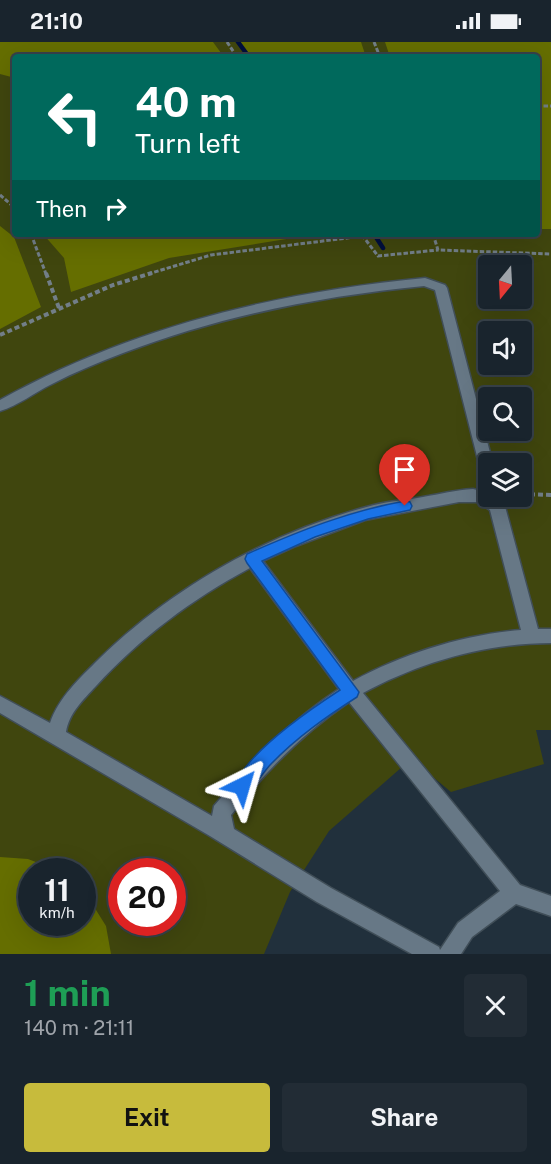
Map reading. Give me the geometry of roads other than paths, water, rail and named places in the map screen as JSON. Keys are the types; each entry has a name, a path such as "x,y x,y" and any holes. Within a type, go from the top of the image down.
{"lane":[{"path":"0,406 76,366 157,336 246,308 317,293 425,282 441,288 483,453"},
{"path":"56,736 57,721 72,700 106,663 154,621 223,573 310,532 368,513 442,499 478,496"},
{"path":"497,507 531,635"},
{"path":"252,559 351,692 514,893 551,906"},
{"path":"226,835 220,813 265,759 310,718 351,692 412,661 477,644 531,635 551,636"},
{"path":"0,704 324,894 432,954"},
{"path":"449,954 465,930 514,893"}],"waterway":[{"path":"238,42 247,54"},
{"path":"376,237 383,248"}]}
